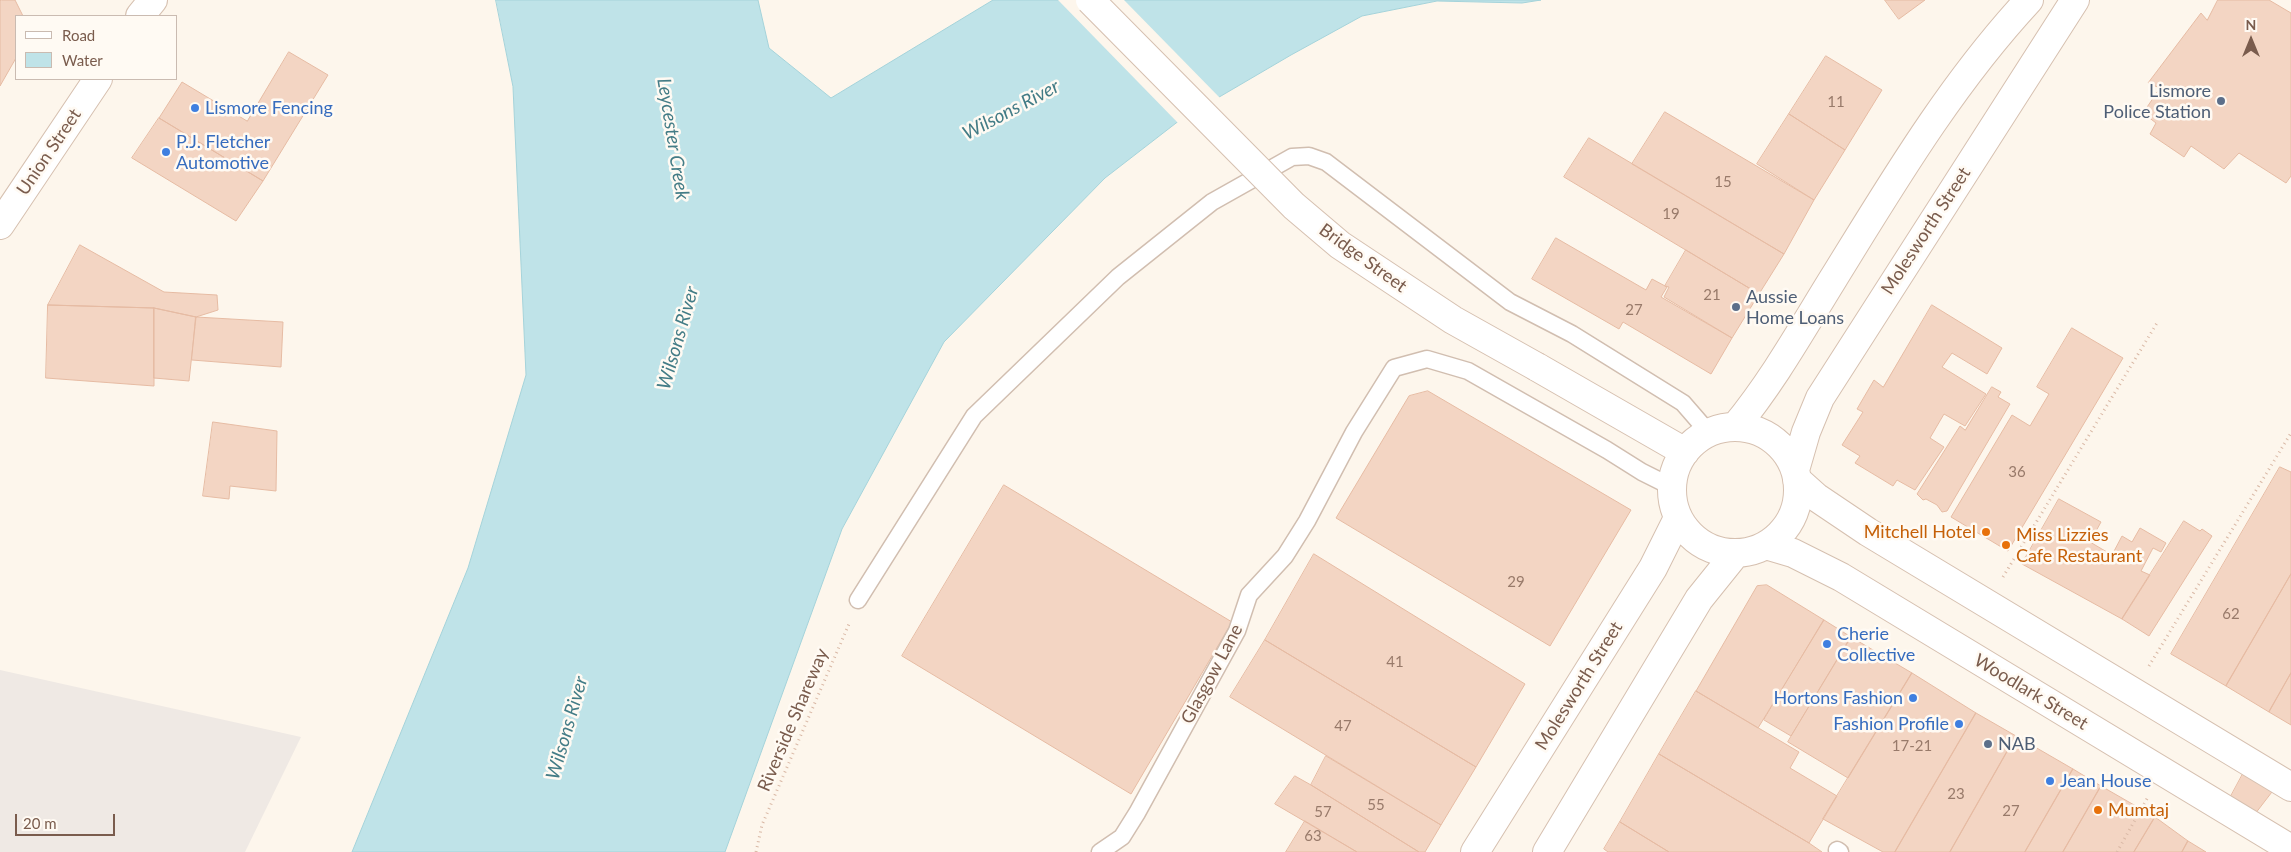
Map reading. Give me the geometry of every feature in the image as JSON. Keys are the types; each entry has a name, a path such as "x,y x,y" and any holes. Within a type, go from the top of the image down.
{"main road":[{"path":"141,15 153,0"},
{"name":"Bridge Street","path":"1090,0 1294,206 1340,245 1453,320 1685,452"},
{"path":"1796,475 1798,497 1794,513 1783,531 1766,545 1752,551 1736,553 1718,551 1702,544 1688,533 1678,518 1673,503 1672,487 1678,461 1694,443 1722,430 1774,376 1896,176 1951,94 2029,0"},
{"name":"Molesworth Street","path":"1796,475 1806,432 1824,391 2075,0"},
{"name":"Union Street","path":"1,218 97,80"},
{"path":"1722,430 1754,431 1772,439 1786,453 1796,475 1816,497 1868,532 2291,787"},
{"name":"Molesworth Street","path":"1475,852 1649,575 1665,547 1678,518"},
{"name":"Woodlark Street","path":"1766,545 1793,553 1841,577 2291,849"},
{"path":"1547,852 1693,608 1736,553"}],"lane":[{"path":"858,600 974,416 1118,277 1212,202 1292,157 1309,156 1326,162 1510,302 1572,334 1683,403 1722,430"},
{"name":"Glasgow Lane","path":"1100,852 1122,837 1137,813 1237,631 1248,595 1285,556 1307,521 1354,432 1394,368 1427,359 1468,372 1608,450 1642,472 1672,487"}],"path":[{"path":"2002,577 2157,323"},
{"path":"2148,667 2291,433"},
{"name":"Riverside Shareway","path":"756,852 762,825 858,600"},
{"path":"2117,852 2150,792"}],"shaded area":[{"path":"0,670 301,737 245,852 0,852"}],"water":[{"path":"496,0 758,0 769,48 831,98 993,0 1541,0 1522,3 1437,1 1362,16 1291,55 1180,120 1105,178 944,342 842,529 725,852 352,852 468,568 526,375 513,87"}],"pier":[{"path":"1058,0 1124,0 1221,99 1179,124"}],"building":[{"path":"15,0 22,15 15,15 15,60 0,86 0,1"},
{"path":"1885,0 1925,0 1899,19"},
{"name":"Lismore Police Station","path":"2218,0 2269,0 2291,13 2291,176 2286,183 2239,153 2224,169 2191,146 2184,157 2150,134 2156,123 2143,113 2160,88 2148,83 2201,13 2207,20"},
{"path":"289,52 328,75 263,181 159,118 182,82 247,121"},
{"path":"1826,56 1882,90 1845,150 1789,114"},
{"path":"1665,112 1814,200 1784,254 1632,164"},
{"path":"1789,114 1845,150 1814,200 1757,164"},
{"path":"159,118 263,181 236,221 132,158"},
{"path":"1589,138 1784,254 1759,294 1564,177"},
{"path":"1556,238 1646,290 1652,279 1667,287 1661,297 1732,338 1711,374 1623,322 1619,329 1532,279"},
{"path":"80,245 164,292 217,295 218,310 196,317 154,308 48,305"},
{"path":"1686,250 1759,294 1732,338 1664,297 1669,287 1665,286"},
{"path":"48,305 154,308 154,386 46,378"},
{"path":"1932,305 2002,348 1987,374 1952,353 1942,367 1986,394 1965,426 1944,414 1930,438 1944,447 1915,490 1897,480 1893,486 1855,463 1860,456 1842,445 1863,412 1857,409 1874,380 1883,387"},
{"path":"154,308 196,317 189,381 154,378"},
{"path":"196,317 283,322 281,367 192,360"},
{"path":"2072,328 2123,358 2008,551 1951,517 2012,415 2030,426 2049,394 2037,387"},
{"path":"1992,387 2001,392 1998,397 2010,404 1947,511 1942,512 1937,505 1926,499 1923,500 1917,494 1960,426 1965,430"},
{"path":"1428,391 1631,510 1550,646 1336,518 1409,396"},
{"path":"213,422 277,431 276,491 230,486 229,499 203,496"},
{"path":"2280,467 2291,472 2291,574 2226,686 2171,654"},
{"path":"1004,485 1232,622 1131,794 902,656"},
{"path":"2059,499 2101,522 2090,542 2112,555 2122,536 2132,542 2140,528 2166,543 2161,552 2153,548 2141,571 2150,575 2122,619 2022,564"},
{"path":"2184,521 2212,536 2149,636 2122,619"},
{"path":"1314,554 1525,684 1476,767 1265,640"},
{"path":"2291,574 2291,673 2269,712 2226,686"},
{"path":"1767,585 1824,620 1758,728 1696,691 1757,586"},
{"path":"1824,620 1851,637 1791,736 1764,720"},
{"path":"1851,637 1912,673 1848,778 1788,742"},
{"path":"1265,640 1476,767 1441,825 1230,697"},
{"path":"1912,673 1976,713 1895,852 1883,852 1823,819"},
{"path":"2291,673 2291,725 2269,712"},
{"path":"1696,691 1799,752 1790,768 1837,796 1809,843 1659,754"},
{"path":"1976,713 2016,736 1950,852 1895,852"},
{"path":"2016,736 2073,769 2025,852 1950,852"},
{"path":"1659,754 1822,852 1669,852 1620,822"},
{"path":"1326,756 1441,825 1425,852 1419,852 1311,785"},
{"path":"2073,769 2101,786 2063,852 2025,852"},
{"path":"2245,770 2275,788 2255,814 2230,798"},
{"path":"1295,776 1419,852 1357,852 1275,804"},
{"path":"2101,786 2155,817 2134,852 2063,852"},
{"path":"2155,817 2188,841 2182,852 2134,852"},
{"path":"1305,821 1357,852 1286,852"},
{"path":"1620,822 1669,852 1608,852 1604,849"},
{"path":"2188,841 2206,852 2182,852"}],"place":[{"name":"Lismore Police Station","path":"2221,101"},
{"name":"Lismore Fencing","path":"195,108"},
{"name":"P.J. Fletcher Automotive","path":"166,152"},
{"name":"Aussie Home Loans","path":"1736,307"},
{"name":"Mitchell Hotel","path":"1986,532"},
{"name":"Miss Lizzies Cafe Restaurant","path":"2006,545"},
{"name":"Cherie Collective","path":"1827,644"},
{"name":"Hortons Fashion","path":"1913,698"},
{"name":"Fashion Profile","path":"1959,724"},
{"name":"NAB","path":"1988,744"},
{"name":"Jean House","path":"2050,781"},
{"name":"Mumtaj","path":"2098,810"}],"water label":[{"name":"Wilsons River","path":"1011,110"},
{"name":"Leycester Creek","path":"673,139"},
{"name":"Wilsons River","path":"678,338"},
{"name":"Wilsons River","path":"567,728"}]}
